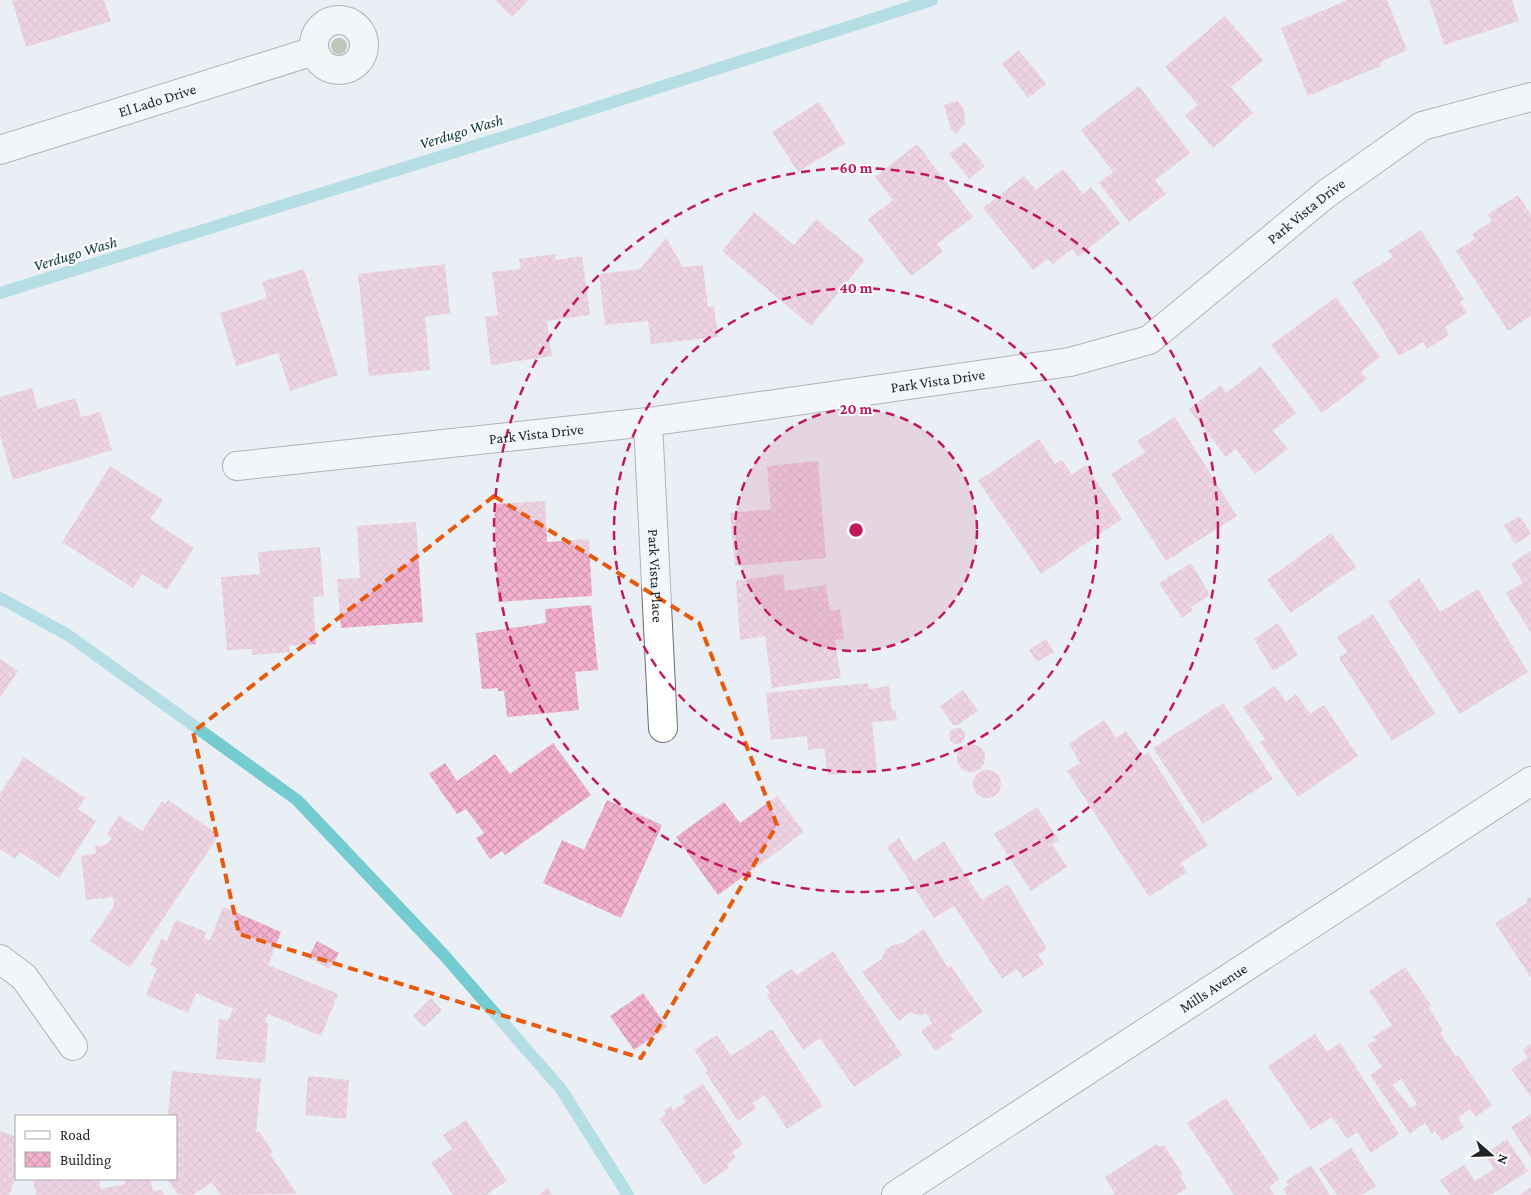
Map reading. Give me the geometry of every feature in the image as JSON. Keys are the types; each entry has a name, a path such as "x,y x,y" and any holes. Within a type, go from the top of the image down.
{"street":[{"name":"El Lado Drive","path":"0,150 314,51"},
{"name":"Park Vista Drive","path":"237,466 648,422 1070,362 1149,340 1326,194 1422,126 1531,97"},
{"name":"Park Vista Place","path":"648,422 663,728"},
{"name":"Mills Avenue","path":"896,1195 1531,781"},
{"path":"0,959 24,977 73,1046"}],"highlighted area":[{"path":"494,496 699,623 777,825 641,1058 239,934 193,732"}],"building":[{"path":"12,0 104,0 111,21 26,47"},
{"path":"495,0 529,0 512,17"},
{"path":"1348,0 1387,0 1407,50 1380,62 1381,66 1308,96 1281,28"},
{"path":"1429,0 1512,0 1519,21 1444,45"},
{"path":"1225,16 1263,60 1231,87 1253,113 1213,148 1185,115 1198,105 1165,67"},
{"path":"1019,50 1046,84 1028,98 1002,64"},
{"path":"1139,86 1190,153 1155,180 1166,194 1129,222 1099,183 1113,172 1081,130"},
{"path":"958,101 964,110 965,123 956,134 951,129 944,105"},
{"path":"819,102 845,143 798,172 772,132"},
{"path":"965,142 985,166 969,179 949,154"},
{"path":"917,144 973,217 937,244 943,252 911,276 868,219 893,200 875,177"},
{"path":"1063,169 1083,194 1091,187 1120,223 1078,257 1072,249 1053,264 1048,259 1033,270 983,208 1024,176 1036,190"},
{"path":"1518,195 1531,215 1531,316 1508,331 1456,251 1475,239 1472,234 1492,221 1488,214"},
{"path":"754,212 794,245 816,219 865,260 811,326 722,251"},
{"path":"1421,230 1464,299 1460,302 1467,313 1445,327 1449,335 1427,349 1423,342 1399,356 1352,282 1393,257 1388,251"},
{"path":"666,238 683,267 703,265 708,307 714,307 718,337 651,344 648,321 605,325 599,274 640,269"},
{"path":"555,254 556,260 582,256 590,315 547,321 552,356 491,365 485,317 498,315 492,272 521,269 519,259"},
{"path":"445,264 450,313 425,317 430,370 369,376 358,274"},
{"path":"304,269 338,375 290,391 278,353 236,366 220,313 267,298 262,282"},
{"path":"1336,297 1380,357 1361,372 1367,379 1322,413 1271,345"},
{"path":"1261,366 1296,413 1273,431 1288,449 1255,474 1236,449 1226,457 1189,409 1221,385 1226,393"},
{"path":"32,388 38,409 76,398 81,417 100,412 112,450 13,480 0,436 0,397"},
{"path":"1175,417 1237,516 1166,561 1111,474 1145,452 1137,441"},
{"path":"1039,439 1055,464 1062,460 1072,475 1086,465 1122,519 1041,574 978,481"},
{"path":"818,461 826,558 735,566 730,513 771,509 767,466"},
{"path":"110,466 163,500 150,519 194,548 167,590 142,574 133,588 62,542"},
{"path":"545,501 547,542 589,539 592,596 498,602 494,504"},
{"path":"1520,516 1531,534 1515,544 1504,525"},
{"path":"416,522 423,622 341,628 337,579 360,578 357,526"},
{"path":"1331,533 1356,567 1291,613 1267,580"},
{"path":"320,547 324,596 313,597 316,644 289,646 290,652 252,655 252,649 227,650 221,577 260,574 258,552"},
{"path":"1531,551 1531,633 1506,593 1523,583 1511,564"},
{"path":"1191,563 1210,595 1191,607 1193,610 1182,618 1159,583"},
{"path":"783,574 785,591 826,585 830,611 840,609 844,639 835,640 841,678 772,688 765,636 740,640 736,581"},
{"path":"1419,578 1440,612 1478,589 1528,672 1460,714 1388,602"},
{"path":"591,605 598,670 575,672 579,710 507,717 504,691 498,691 498,688 482,689 476,633 546,623 545,609"},
{"path":"1373,614 1435,714 1392,741 1339,658 1347,652 1337,637"},
{"path":"1278,623 1298,655 1273,671 1254,639"},
{"path":"1046,639 1054,652 1037,662 1029,650"},
{"path":"0,659 18,671 0,698"},
{"path":"868,683 869,689 889,686 892,711 895,710 897,720 872,722 877,770 828,775 824,748 808,750 807,736 771,740 766,693"},
{"path":"1275,686 1286,702 1296,694 1310,714 1324,705 1358,756 1298,797 1260,742 1265,739 1243,707"},
{"path":"963,690 978,711 958,725 953,725 940,706"},
{"path":"1223,703 1273,779 1203,824 1153,748"},
{"path":"1104,720 1116,738 1126,731 1143,756 1148,752 1208,845 1181,863 1187,872 1149,897 1067,771 1080,763 1069,744"},
{"path":"957,728 965,736 957,744 949,736"},
{"path":"553,743 591,795 505,855 502,851 490,859 476,838 484,833 466,809 457,814 429,774 445,763 457,781 495,754 510,774"},
{"path":"971,744 981,748 985,758 981,768 971,772 961,768 957,758 961,748"},
{"path":"24,757 85,798 78,809 96,821 59,878 20,852 15,859 0,849 0,794"},
{"path":"987,770 997,774 1001,784 997,794 987,798 977,794 973,784 977,774"},
{"path":"777,796 804,832 718,895 676,837 724,802 740,823"},
{"path":"168,800 219,835 130,968 90,941 114,906 113,897 86,900 81,856 96,854 95,846 106,845 112,838 107,834 119,816 142,831 162,801 165,804"},
{"path":"607,800 662,825 621,918 543,883 562,840 584,850"},
{"path":"1037,807 1059,840 1052,844 1067,867 1031,891 994,834"},
{"path":"899,838 914,861 944,841 982,900 1008,884 1047,949 1038,955 1044,964 1023,978 1017,969 1002,979 954,906 934,918 887,847"},
{"path":"1531,897 1531,978 1495,923 1527,903 1526,900"},
{"path":"223,907 281,932 268,965 338,994 321,1036 268,1014 265,1023 268,1023 265,1063 216,1059 219,1019 228,1020 233,1009 196,993 188,1013 146,995 157,968 150,965 161,939 167,941 176,920 206,932 204,938 210,940"},
{"path":"924,929 948,968 951,966 983,1012 950,1035 953,1039 935,1051 921,1031 932,1023 926,1013 920,1016 910,1012 899,1021 862,972 882,959 885,950 892,945 903,943"},
{"path":"317,941 339,953 330,969 308,958"},
{"path":"833,951 902,1055 854,1087 820,1038 803,1050 766,994 770,993 766,986 792,969 797,975"},
{"path":"1405,967 1431,1005 1428,1007 1443,1030 1440,1033 1456,1057 1458,1055 1492,1105 1476,1117 1470,1109 1458,1118 1464,1127 1442,1141 1435,1131 1432,1134 1425,1123 1410,1134 1370,1075 1382,1067 1367,1045 1376,1040 1373,1037 1392,1025 1369,991","holes":["1401,1079 1417,1104 1411,1108 1392,1085"]},
{"path":"643,993 667,1027 634,1050 610,1016"},
{"path":"431,998 442,1010 424,1027 413,1016"},
{"path":"772,1029 823,1106 787,1129 765,1095 752,1103 756,1108 738,1121 705,1072 708,1071 694,1050 717,1035 731,1056"},
{"path":"1315,1034 1327,1052 1340,1043 1399,1134 1371,1153 1357,1132 1347,1139 1332,1117 1311,1130 1268,1066"},
{"path":"1531,1044 1531,1097 1511,1069 1528,1058 1523,1050"},
{"path":"172,1071 261,1079 256,1133 259,1131 273,1152 270,1154 297,1194 221,1195 212,1182 193,1195 178,1195 168,1180 178,1180 178,1115 168,1115"},
{"path":"308,1076 349,1080 346,1119 305,1115"},
{"path":"703,1084 743,1145 732,1152 736,1157 727,1164 729,1168 704,1185 660,1119 666,1114 664,1111 671,1106 673,1110 686,1102 683,1097"},
{"path":"1226,1098 1279,1179 1269,1187 1274,1195 1234,1195 1187,1123"},
{"path":"1531,1114 1531,1158 1511,1127"},
{"path":"466,1120 507,1181 486,1195 453,1195 431,1163 452,1149 443,1135"},
{"path":"0,1131 15,1137 15,1179 9,1195 0,1195"},
{"path":"1507,1139 1528,1171 1491,1195 1450,1195 1440,1180 1464,1165 1475,1181 1494,1169 1485,1154"},
{"path":"1157,1144 1159,1147 1164,1145 1183,1175 1180,1176 1187,1188 1176,1195 1112,1195 1115,1194 1105,1177"},
{"path":"1351,1148 1376,1186 1362,1195 1337,1195 1319,1169"},
{"path":"1311,1165 1330,1195 1287,1195 1283,1189 1289,1185 1286,1181"},
{"path":"33,1180 99,1180 101,1189 125,1184 124,1180 150,1180 153,1191 161,1190 164,1195 36,1195"},
{"path":"1531,1187 1531,1195 1519,1195"},
{"path":"548,1188 552,1195 538,1195"}],"waterway":[{"name":"Verdugo Wash","path":"0,293 526,130 932,0"},
{"path":"0,598 68,635 297,800 443,954 561,1089 628,1195"}]}
